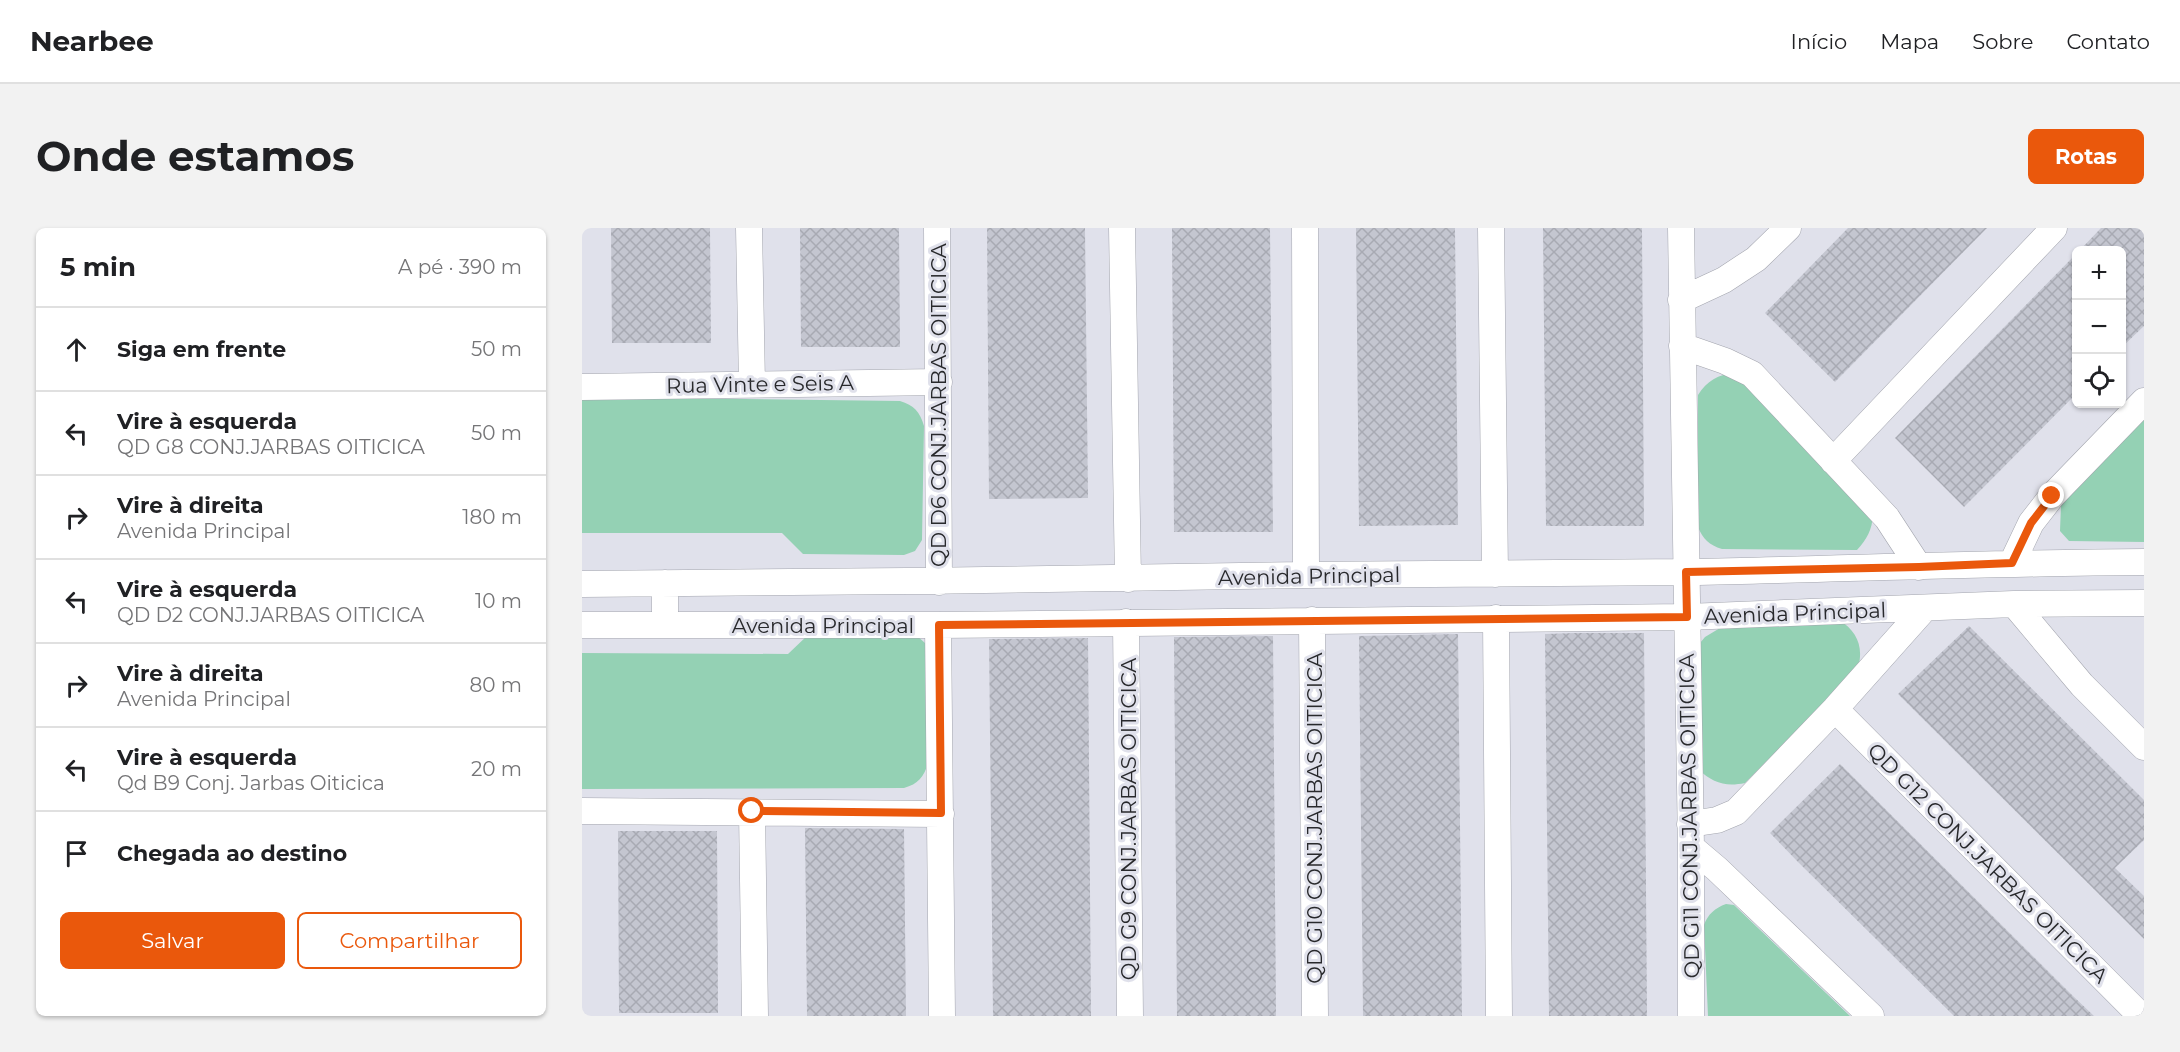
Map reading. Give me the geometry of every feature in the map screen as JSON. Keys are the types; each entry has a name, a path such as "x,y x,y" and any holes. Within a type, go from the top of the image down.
{"street":[{"path":"749,228 752,384"},
{"name":"QD D6 CONJ.JARBAS OITICICA","path":"937,228 939,582"},
{"path":"1122,228 1128,579"},
{"path":"1305,228 1306,575"},
{"path":"1491,228 1495,574"},
{"name":"QD G11 CONJ.JARBAS OITICICA","path":"1681,228 1691,1016"},
{"path":"1681,300 1724,280 1756,259 1788,228"},
{"path":"1833,460 2054,228"},
{"path":"1682,346 1725,361 1752,374 1887,518 1919,567"},
{"name":"Rua Vinte e Seis A","path":"582,387 939,382"},
{"path":"2012,563 2031,523 2052,496 2144,401"},
{"name":"Avenida Principal","path":"582,584 939,582 1306,575 1686,572 2012,563 2144,562"},
{"path":"665,583 665,625"},
{"name":"Avenida Principal","path":"582,626 939,625 1687,617 2014,604 2144,603"},
{"path":"2014,604 2082,685 2144,747"},
{"path":"1871,1016 1718,869 1690,835 1736,812 1834,709 1925,608"},
{"path":"1496,618 1498,1016"},
{"name":"QD G10 CONJ.JARBAS OITICICA","path":"1312,620 1315,1016"},
{"name":"QD G9 CONJ.JARBAS OITICICA","path":"1126,622 1130,1016"},
{"path":"939,625 942,1016"},
{"name":"QD G12 CONJ.JARBAS OITICICA","path":"1834,709 2141,1016"},
{"path":"582,811 941,813"},
{"path":"752,811 755,1016"}],"green space":[{"path":"1735,373 1873,515 1868,534 1857,550 1722,549 1713,546 1702,535 1698,527 1698,395 1714,379"},
{"path":"582,397 900,401 905,403 916,410 924,426 922,540 915,551 904,555 803,554 782,533 582,533"},
{"path":"2144,416 2144,542 2069,541 2060,531 2061,505"},
{"path":"1839,620 1855,634 1858,640 1860,660 1858,668 1745,783 1720,783 1698,769 1700,643 1705,637 1720,628"},
{"path":"809,634 916,635 925,643 928,649 928,763 925,772 917,782 904,788 582,789 582,653 788,654"},
{"path":"1726,904 1734,905 1850,1016 1708,1016 1704,925 1712,912"}],"building":[{"path":"611,228 710,228 711,343 612,343"},
{"path":"800,228 899,228 900,347 801,347"},
{"path":"987,228 1085,228 1088,498 989,499"},
{"path":"1172,228 1270,228 1273,532 1174,532"},
{"path":"1356,228 1455,228 1458,525 1359,526"},
{"path":"1543,228 1642,228 1644,526 1546,526"},
{"path":"1848,228 1987,228 1835,382 1765,313"},
{"path":"2101,228 2144,228 2144,326 2126,343 2126,246 2084,246"},
{"path":"2072,258 2072,398 1964,507 1895,438"},
{"path":"1969,626 2144,800 2144,840 2115,868 2144,896 2144,939 1898,694"},
{"path":"1644,633 1647,1016 1549,1016 1545,634"},
{"path":"1458,634 1462,1016 1363,1016 1359,636"},
{"path":"1273,636 1276,1016 1177,1016 1174,637"},
{"path":"1088,638 1091,1016 993,1016 989,639"},
{"path":"1840,764 2094,1016 1954,1016 1798,862 1770,833"},
{"path":"805,828 904,829 906,1016 807,1016"},
{"path":"618,831 717,831 718,1013 619,1013"}],"route":[{"path":"752,811 941,813 939,625 1687,617 1686,572 2012,563 2031,523 2052,496"}]}
